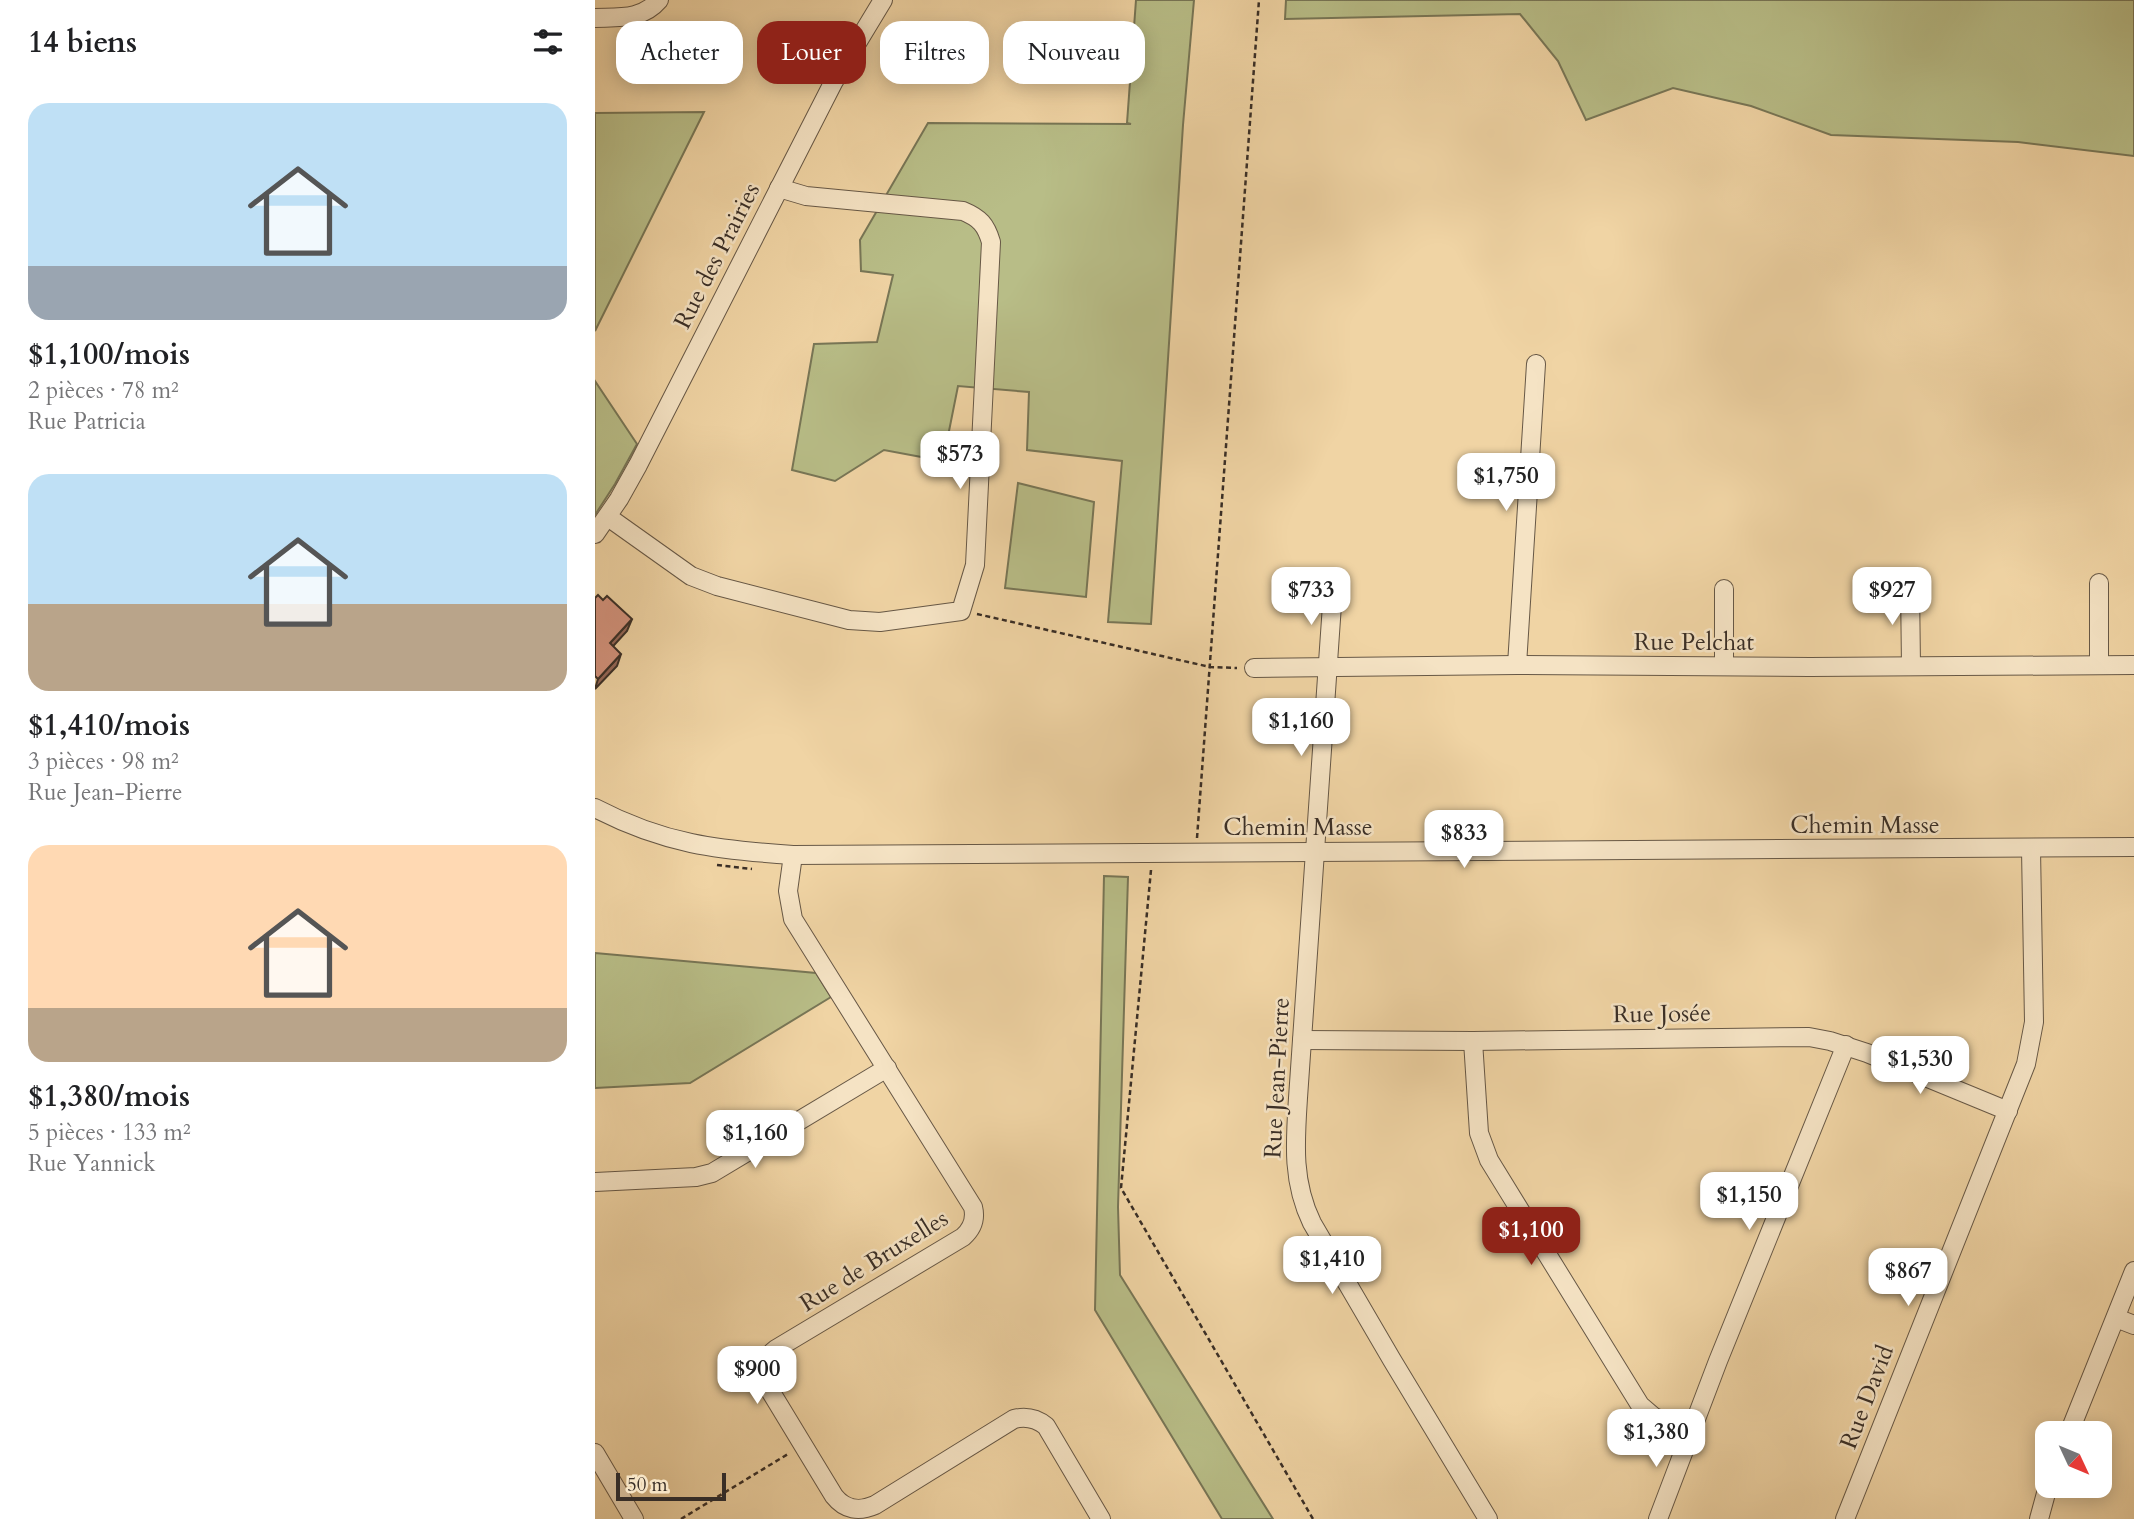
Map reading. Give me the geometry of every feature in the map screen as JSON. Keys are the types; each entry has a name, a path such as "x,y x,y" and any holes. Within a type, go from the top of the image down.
{"street":[{"path":"595,18 632,18 647,11 659,0"},
{"name":"Rue des Prairies","path":"595,534 638,465 834,81 883,0"},
{"path":"608,517 691,576 717,586 849,621 880,622 961,611 975,565 991,242 986,226 978,218 963,211 806,196 779,188"},
{"path":"1517,665 1535,364"},
{"path":"2099,583 2099,665"},
{"path":"1910,587 1912,666"},
{"path":"1724,589 1724,666"},
{"name":"Rue Jean-Pierre","path":"1333,590 1297,1118 1298,1186 1307,1213 1385,1349 1488,1519"},
{"name":"Rue Pelchat","path":"1254,668 2134,664"},
{"name":"Chemin Masse","path":"595,808 623,822 673,840 723,849 793,855 2134,848"},
{"name":"Rue David","path":"1845,1519 2026,1064 2033,1031 2031,849"},
{"name":"Rue de Bruxelles","path":"793,855 788,891 793,919 973,1207 974,1217 968,1233 963,1237 770,1354 763,1371 766,1384 842,1505 863,1509 874,1505 1014,1419 1034,1419 1051,1432 1101,1519"},
{"name":"Rue Josée","path":"1302,1040 1819,1039 1846,1045 2008,1111"},
{"path":"1473,1041 1479,1133 1489,1160 1640,1405 1654,1418 1691,1433"},
{"path":"1658,1519 1846,1045"},
{"path":"595,1182 696,1177 712,1173 887,1068"},
{"path":"2074,1421 2134,1271"},
{"path":"2116,1318 2134,1325"},
{"path":"595,1453 634,1519"},
{"path":"2039,1519 2045,1498"}],"path":[{"path":"1196,852 1259,0"},
{"path":"961,611 1210,667 1254,668"},
{"path":"1153,852 1121,1188 1313,1519"},
{"path":"681,1519 803,1445"}],"green space":[{"path":"1136,0 1194,0 1183,125 1151,624 1108,622 1122,461 1027,450 1029,392 958,386 943,461 884,450 835,481 792,470 814,344 877,342 893,275 861,271 860,240 928,123 1131,124 1127,123 1130,84 1145,84 1145,21 1134,21"},
{"path":"1286,0 2134,0 2134,156 2018,142 1831,135 1751,106 1673,88 1586,120 1558,61 1520,14 1285,19"},
{"path":"704,112 595,331 595,113"},
{"path":"595,381 637,444 595,515"},
{"path":"1018,483 1094,502 1086,597 1005,588"},
{"path":"1104,876 1128,877 1118,1207 1120,1275 1273,1519 1222,1519 1095,1310"},
{"path":"595,953 816,973 831,997 690,1083 595,1088"}],"building":[{"path":"598,595 603,600 607,596 632,619 610,643 621,654 598,679 595,676 595,598"}]}
